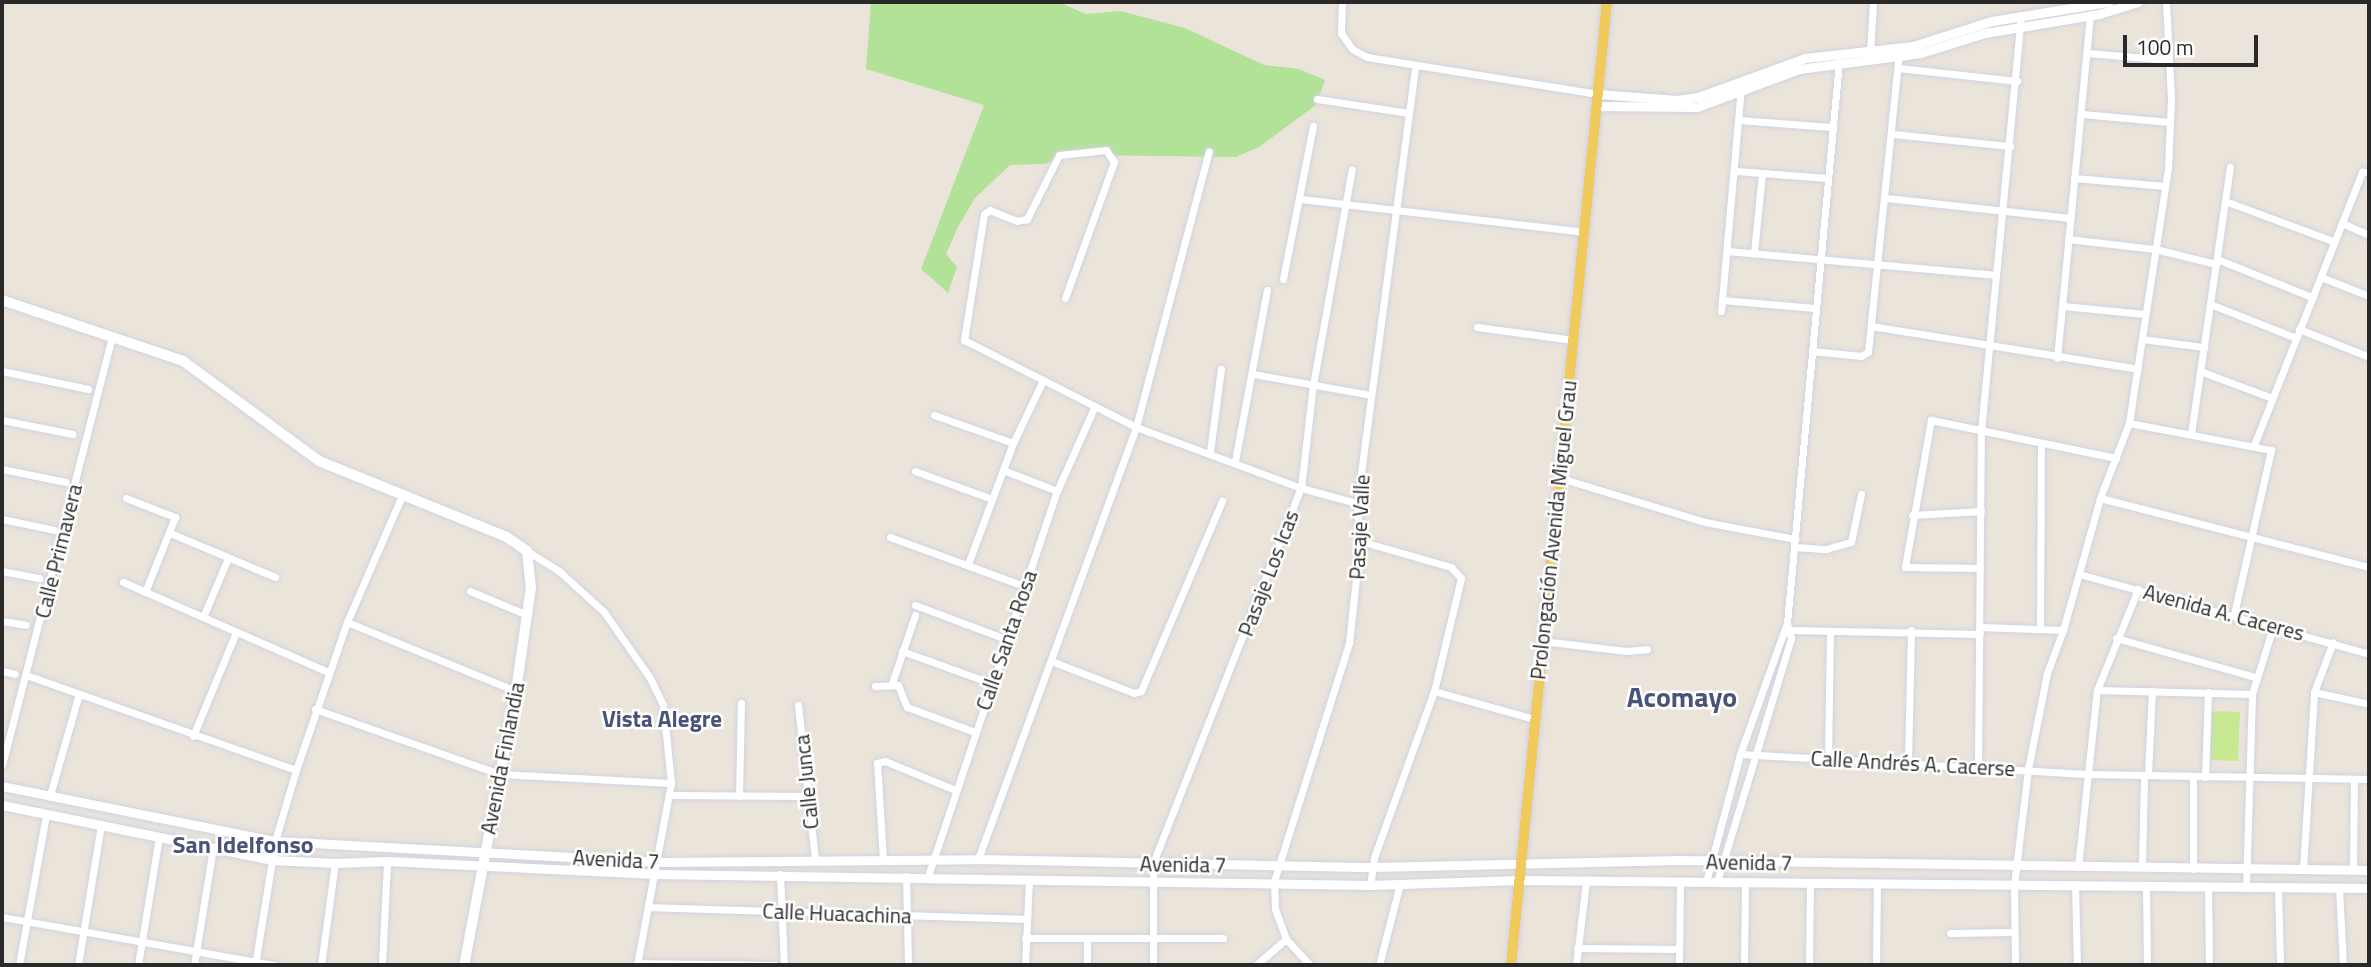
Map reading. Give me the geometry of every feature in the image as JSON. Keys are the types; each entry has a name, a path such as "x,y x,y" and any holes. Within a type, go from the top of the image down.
{"main road":[{"name":"Prolongación Avenida Miguel Grau","path":"1511,965 1557,477 1607,2"},
{"path":"2,300 183,361 319,461 505,536 527,551"},
{"name":"Avenida Finlandia","path":"464,965 516,691 531,569 527,551"}],"street":[{"path":"1342,2 1341,33 1352,49 1415,68 1597,100 1677,100 1741,86 1799,68 1839,62 1870,53"},
{"path":"1870,53 1873,2"},
{"path":"1741,86 1805,58 1839,52 1899,52 2022,20 2108,2"},
{"path":"2022,20 2090,15 2138,2"},
{"path":"2015,965 2014,885 2020,866 2028,769 2052,652 2063,630 2100,498 2129,423 2165,186 2170,122 2166,2"},
{"path":"2057,358 2090,15"},
{"path":"1978,764 1981,431 1994,275 2011,146 2022,20"},
{"path":"1706,882 1754,755 1789,627 1839,52"},
{"path":"1812,351 1864,356 1871,326 1894,134 1899,52"},
{"path":"2088,54 2169,60"},
{"name":"Pasaje Valle","path":"1310,965 1286,939 1275,909 1274,881 1349,643 1360,541 1356,503 1399,214 1415,68"},
{"path":"1898,68 2017,81"},
{"path":"1721,311 1736,171 1741,86"},
{"path":"1317,99 1409,113"},
{"path":"2082,114 2170,122"},
{"path":"1739,120 1831,127"},
{"path":"1283,279 1313,126"},
{"path":"1894,134 2011,146"},
{"path":"1065,298 1114,162 1106,150 1059,155 1027,219 1017,221 990,210 984,214 964,340 1136,427 1235,461 1301,488 1356,503"},
{"path":"978,859 1136,427 1209,151"},
{"path":"2191,434 2230,167"},
{"name":"Pasaje Los Icas","path":"1153,965 1153,863 1301,488 1313,385 1352,169"},
{"path":"1736,171 1828,178"},
{"path":"2254,445 2362,172 2369,172"},
{"path":"1754,252 1762,173"},
{"path":"2074,178 2165,186"},
{"path":"1886,198 2070,218"},
{"path":"1300,199 1399,214 1584,232"},
{"path":"2225,201 2335,242"},
{"path":"2342,223 2369,235"},
{"path":"2068,239 2155,249 2216,261 2312,297"},
{"path":"1727,251 1821,257 1994,275"},
{"path":"2321,276 2369,296"},
{"path":"1235,461 1267,290"},
{"path":"1722,300 1815,308"},
{"path":"2210,304 2296,338"},
{"path":"2063,306 2146,314"},
{"path":"1871,326 2137,369"},
{"path":"1478,327 1573,340"},
{"path":"2299,329 2367,356"},
{"name":"Calle Primavera","path":"2,765 112,337"},
{"path":"2142,339 2204,347"},
{"path":"1210,452 1221,369"},
{"path":"2200,370 2272,398"},
{"path":"2,371 88,389"},
{"path":"1253,374 1371,395"},
{"path":"968,564 1013,443 1043,380"},
{"name":"Calle Santa Rosa","path":"928,876 931,860 1057,491 1094,408"},
{"path":"934,415 1013,443"},
{"path":"2,420 73,434"},
{"path":"1980,568 1905,567 1912,515 1931,420 2116,458"},
{"path":"2129,423 2271,450 2234,614"},
{"path":"2040,628 2041,443"},
{"path":"2,469 66,482"},
{"path":"1003,470 1057,491"},
{"path":"915,471 992,499"},
{"path":"1557,477 1705,522 1826,549 1851,542 1860,494"},
{"path":"255,964 275,841 315,709 347,622 403,493"},
{"path":"126,498 174,515 170,533 145,592"},
{"path":"2100,498 2369,567"},
{"path":"1051,661 1134,693 1141,691 1222,501"},
{"path":"1912,515 1981,511"},
{"path":"2,519 54,530"},
{"path":"170,533 275,577"},
{"path":"890,537 1024,586"},
{"path":"1360,541 1451,567 1460,574 1451,630 1434,691 1372,867 1370,885"},
{"path":"527,551 560,572 604,612 650,678 667,723 671,783 637,964 775,965"},
{"path":"203,617 228,558"},
{"path":"2,571 39,578"},
{"name":"Avenida A. Caceres","path":"2079,574 2234,614 2369,653"},
{"path":"123,582 328,672"},
{"path":"2078,867 2097,690 2138,589"},
{"path":"470,591 527,615"},
{"path":"915,606 1006,639"},
{"path":"892,683 915,615"},
{"path":"2,621 26,625"},
{"path":"347,622 516,691"},
{"path":"1789,627 1830,631 2063,630"},
{"path":"1717,882 1716,861 1740,754 1789,627"},
{"path":"2246,887 2253,775 2252,694 2255,677 2273,627"},
{"path":"1908,763 1911,630"},
{"path":"1828,760 1830,631"},
{"path":"193,736 236,632"},
{"path":"2116,638 2255,677"},
{"path":"1542,641 1626,651 1647,649"},
{"path":"2303,869 2314,692 2333,642"},
{"path":"902,651 992,683"},
{"path":"2,671 15,674"},
{"path":"26,675 193,736 296,770"},
{"path":"875,686 892,683 902,688 910,709 975,732"},
{"path":"2097,690 2252,694"},
{"path":"1434,691 1534,719"},
{"path":"2142,866 2152,691"},
{"path":"2205,777 2208,692"},
{"path":"2314,692 2369,704"},
{"path":"50,795 79,694"},
{"path":"739,796 741,703"},
{"name":"Calle Junca","path":"798,705 815,860"},
{"path":"315,709 500,774 671,783"},
{"name":"Calle Andrés A. Cacerse","path":"1740,754 1828,760 1978,764 2086,774 2369,779"},
{"path":"883,860 877,762 885,761 955,790"},
{"path":"2193,777 2193,869"},
{"path":"2353,870 2354,779"},
{"name":"Avenida 7","path":"2,786 275,841 658,862 978,859 1372,867 1509,865 1520,860 2369,870"},
{"path":"669,795 807,796"},
{"name":"Avenida 7","path":"2,805 272,860 335,863 387,861 655,874 1274,881 1370,885 1519,880 2369,888"},
{"path":"19,965 46,815"},
{"path":"78,965 101,825"},
{"path":"138,965 159,837"},
{"path":"194,965 213,848"},
{"path":"382,965 387,861"},
{"path":"321,965 335,863"},
{"path":"780,874 784,965"},
{"path":"906,876 908,965"},
{"path":"1025,965 1025,919 1029,879"},
{"path":"1576,965 1586,881"},
{"path":"1679,965 1680,882"},
{"path":"1744,965 1745,883"},
{"path":"1809,965 1810,883"},
{"path":"1379,965 1400,884"},
{"path":"1876,965 1877,884"},
{"path":"2075,884 2077,965"},
{"path":"2146,886 2147,965"},
{"path":"2208,886 2209,965"},
{"path":"2278,887 2280,965"},
{"path":"2339,888 2343,965"},
{"name":"Calle Huacachina","path":"649,907 1025,919"},
{"path":"2,917 83,935 275,965"},
{"path":"1951,933 2014,932"},
{"path":"1026,938 1223,938"},
{"path":"1087,939 1087,965"},
{"path":"1256,965 1286,939"},
{"path":"1577,948 1679,949"}],"green space":[{"path":"871,2 1058,2 1086,14 1120,11 1185,28 1264,65 1299,69 1325,80 1316,105 1259,147 1236,157 1081,155 1043,164 1010,165 975,198 958,227 946,254 957,267 948,293 921,269 984,105 866,69"},
{"path":"2211,711 2240,712 2238,761 2210,760"}],"district":[{"name":"Acomayo","path":"1682,697"},
{"name":"Vista Alegre","path":"662,719"},
{"name":"San Idelfonso","path":"243,845"}]}
